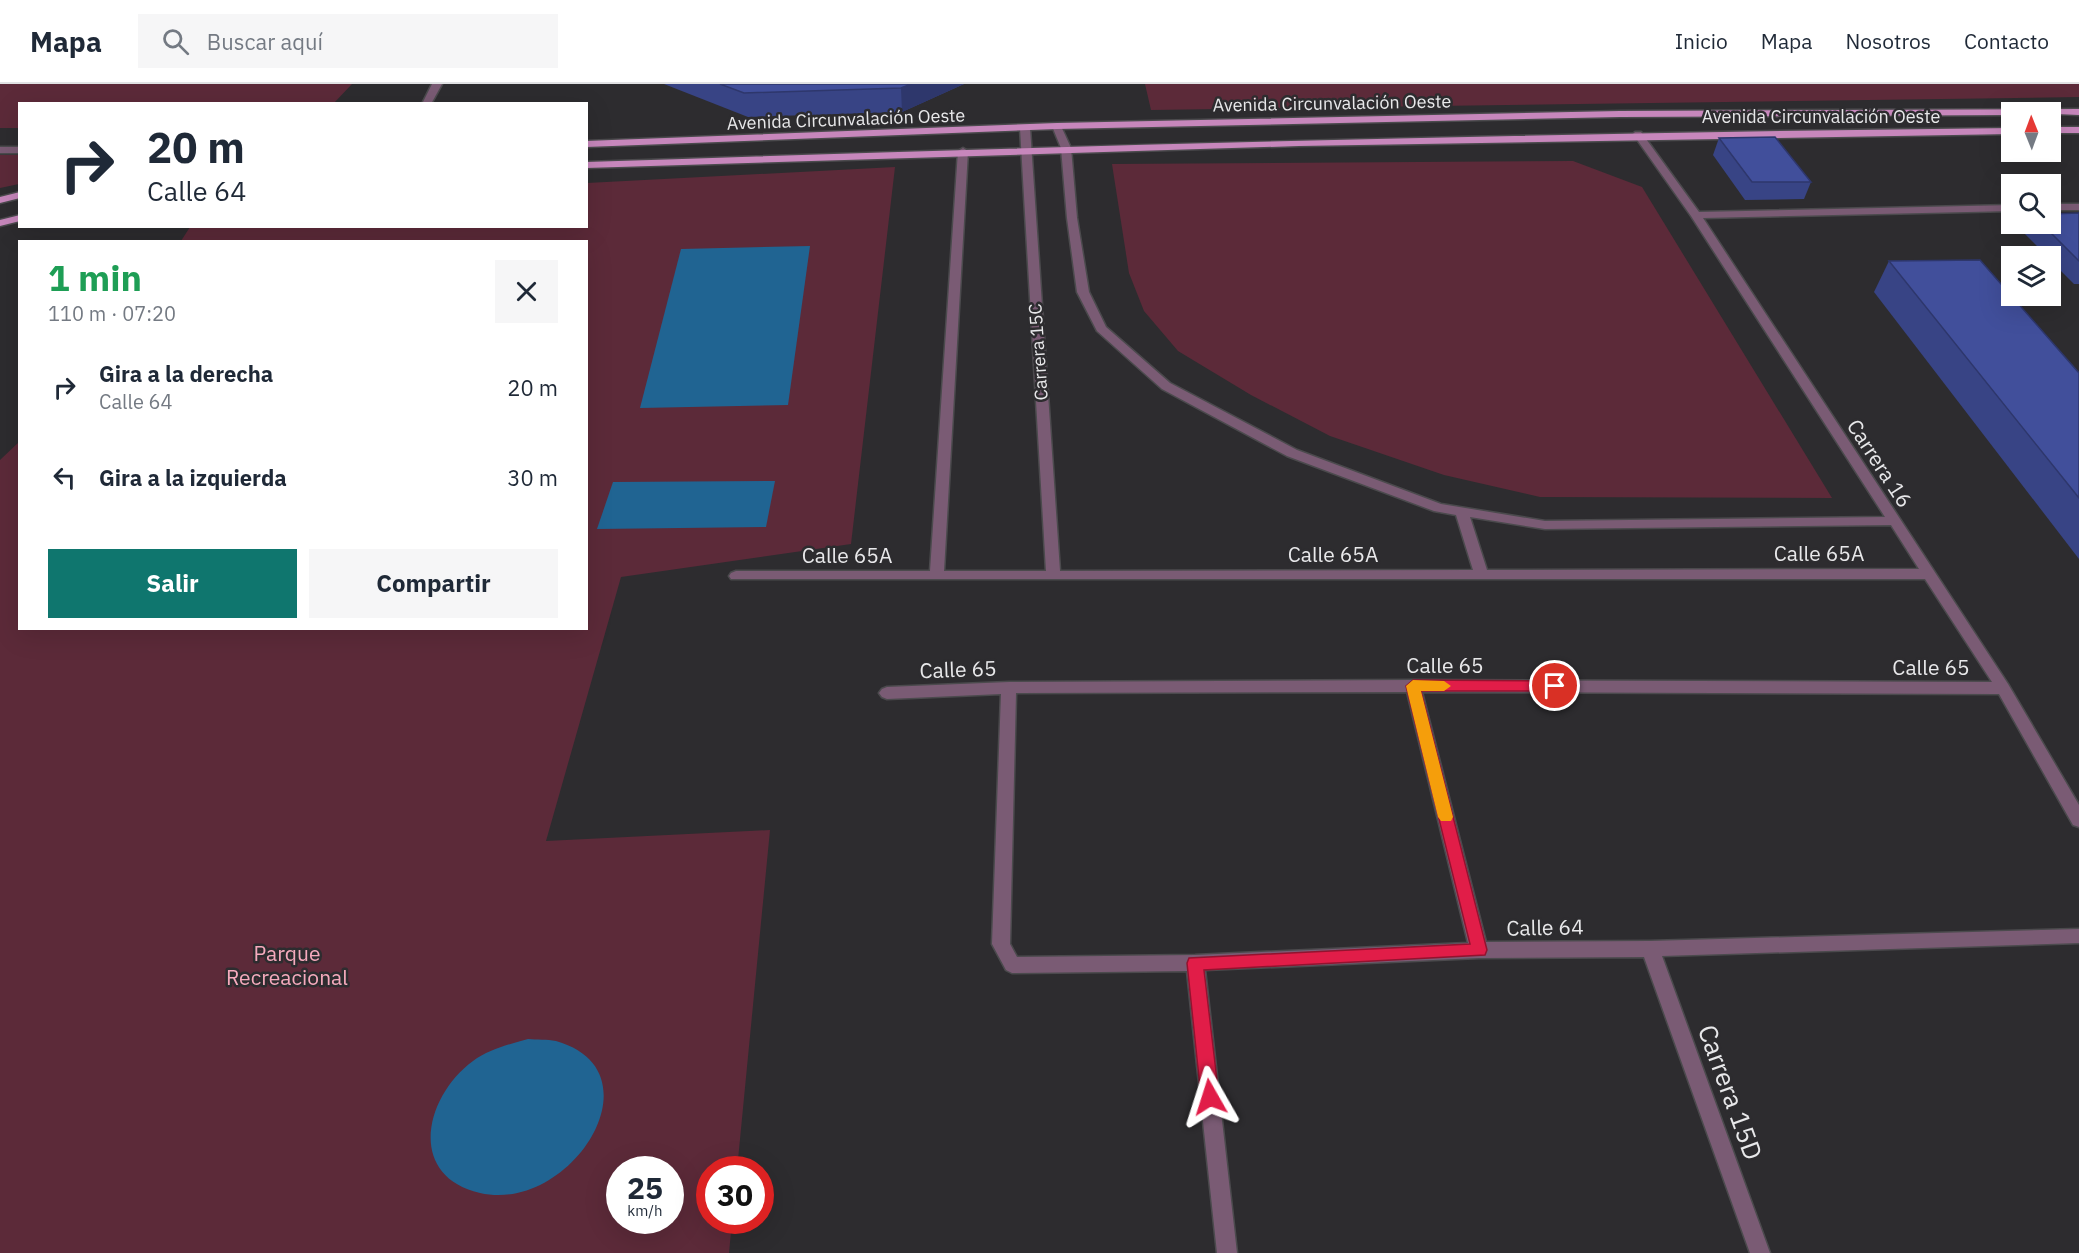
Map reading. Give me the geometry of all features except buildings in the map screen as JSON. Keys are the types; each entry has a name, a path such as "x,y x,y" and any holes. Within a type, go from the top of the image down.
{"main road":[{"name":"Avenida Circunvalación Oeste","path":"588,144 1058,126 1620,114 2079,112"},
{"path":"2061,130 2079,130"},
{"name":"Avenida Circunvalación Oeste","path":"588,165 1025,149 1638,134 2001,131"},
{"path":"0,200 18,196"},
{"path":"0,223 18,218"}],"street":[{"path":"427,102 437,84"},
{"name":"Calle 65A","path":"1058,126 1066,148 1072,218 1083,292 1101,329 1166,386 1292,453 1439,508 1545,525 1895,520"},
{"name":"Carrera 15C","path":"1025,128 1053,576"},
{"name":"Carrera 16","path":"1638,134 1696,215 1895,520 2003,688 2079,820"},
{"path":"0,150 18,150"},
{"path":"937,576 963,152"},
{"path":"2061,207 2079,207"},
{"path":"1696,215 2001,208"},
{"path":"1462,512 1482,575"},
{"name":"Calle 65A","path":"736,576 1929,574"},
{"path":"1413,686 1479,950"},
{"name":"Calle 65","path":"886,693 1009,688 1413,686 2003,688"},
{"name":"Calle 64","path":"1009,688 1002,944 1012,965 1195,963 1479,950 1650,949 2079,936"},
{"name":"Carrera 15D","path":"1650,949 1760,1253"},
{"path":"1195,963 1227,1253"}],"green space":[{"path":"0,84 352,84 335,102 18,102 18,128 0,128"},
{"path":"1145,84 2079,84 2079,97 1151,110"},
{"path":"0,155 18,155 18,184 0,188"},
{"path":"1573,161 1642,187 1832,498 1540,497 1444,475 1330,436 1251,395 1178,351 1144,311 1129,273 1112,164"},
{"name":"Parque Recreacional","path":"895,167 851,544 621,577 546,841 770,830 738,1156 696,1156 696,1234 731,1234 729,1253 0,1253 0,460 18,443 18,630 588,630 588,240 182,240 189,228 588,228 588,183"}],"water":[{"path":"810,246 788,405 640,408 681,249"},
{"path":"775,481 766,527 597,529 613,482"},
{"path":"528,1039 556,1041 587,1057 602,1080 603,1108 592,1136 572,1162 545,1182 514,1194 480,1193 456,1184 441,1170 433,1153 431,1134 435,1114 443,1094 456,1076 479,1057 500,1047"}],"slow traffic":[{"path":"1444,686 1413,686 1446,817"}],"route":[{"path":"1210,1097 1195,963 1479,950 1413,686 1555,686"}]}
